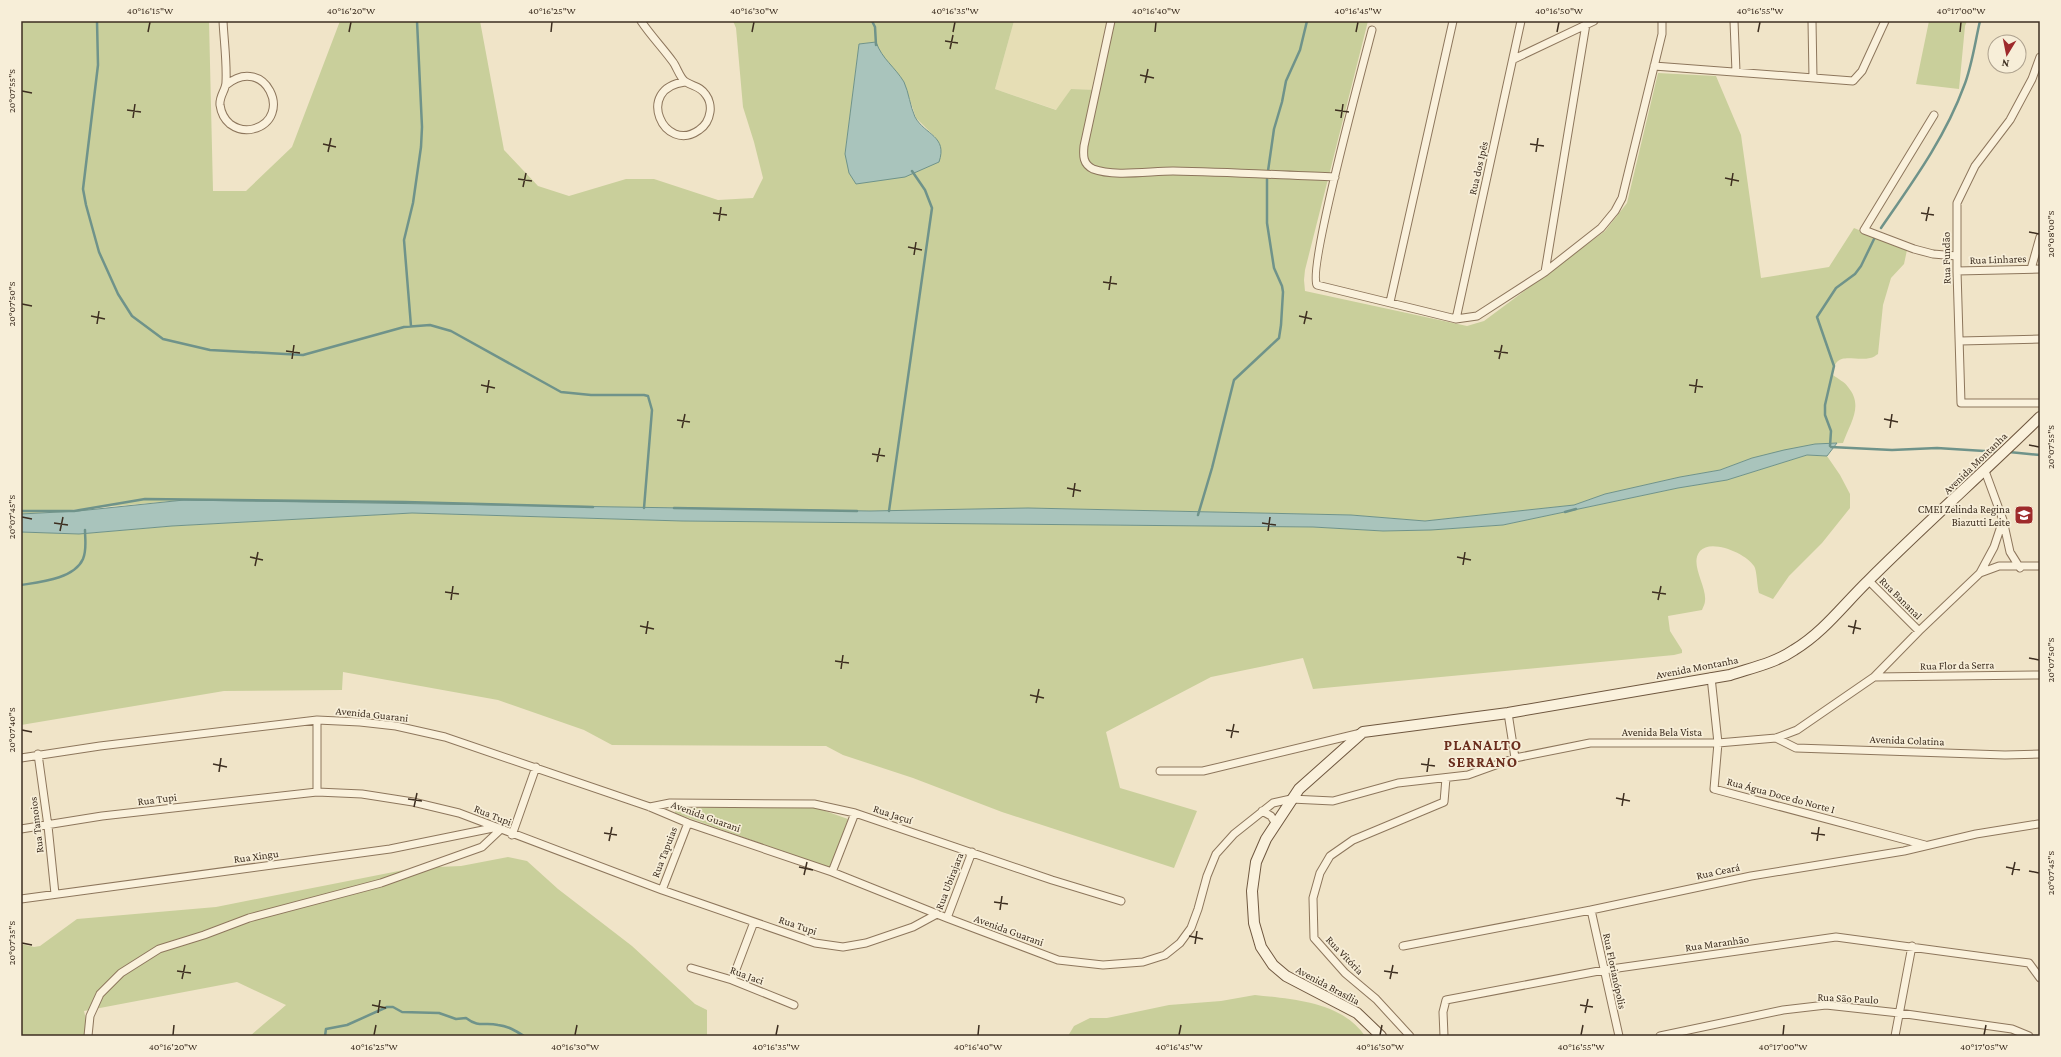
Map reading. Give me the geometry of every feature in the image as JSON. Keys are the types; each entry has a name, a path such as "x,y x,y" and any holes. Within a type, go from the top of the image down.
{"street":[{"path":"223,21 226,85 221,95 220,107 227,122 234,126 245,130 257,128 264,124 273,110 274,102 273,94 263,81 248,76 240,76 226,85"},
{"path":"641,21 673,62 685,82 701,88 710,103 710,112 705,124 695,132 678,134 663,126 657,109 662,93 668,87 676,83 685,82"},
{"path":"1111,21 1084,146 1083,156 1085,163 1092,168 1102,171 1116,172 1173,172 1335,177"},
{"path":"1390,302 1453,21"},
{"name":"Rua dos Ipês","path":"1456,319 1514,59 1521,21"},
{"path":"1514,59 1594,21"},
{"path":"1372,30 1335,177 1316,264 1314,282 1316,285 1456,319 1477,316 1545,272 1600,228 1615,211 1622,198 1662,34 1662,21"},
{"path":"1734,21 1736,72"},
{"path":"1812,21 1813,78"},
{"path":"1654,66 1852,81 1858,77 1866,64 1885,21"},
{"path":"1545,272 1586,24"},
{"name":"Rua Fundão","path":"2040,57 2032,79 2010,120 1975,166 1957,203 1957,271 1961,403 2040,404"},
{"path":"1934,115 1864,230 1914,249 1933,254 1957,256"},
{"path":"2032,269 2040,237"},
{"name":"Rua Linhares","path":"1957,271 2040,269"},
{"path":"1960,341 2040,339"},
{"name":"Avenida Montanha","path":"1363,732 1508,713 1711,677 1730,675 1762,665 1794,651 1826,627 1868,580 1986,471 2040,417"},
{"path":"1986,471 2003,520 2010,552 2020,568"},
{"name":"Avenida Bela Vista","path":"1291,799 1333,801 1398,783 1468,775 1515,758 1590,744 1718,743 1776,738 1796,730 1874,677 1919,631 1980,573 1994,547 2003,520"},
{"name":"Avenida Bela Vista","path":"1980,573 1999,566 2020,568 2040,566"},
{"name":"Rua Bananal","path":"1868,580 1919,631"},
{"name":"Rua Flor da Serra","path":"1874,677 2040,675"},
{"name":"Rua Água Doce do Norte I","path":"1711,677 1718,743 1714,789 1927,846"},
{"path":"1508,713 1515,758"},
{"path":"316,792 317,720"},
{"name":"Avenida Guarani","path":"21,758 38,754 317,720 360,722 396,726 445,737 650,807 688,823 832,872 1058,960 1103,965 1142,962 1165,955 1180,943 1190,928 1216,854 1234,834 1262,811 1273,803 1291,799"},
{"path":"1160,771 1203,771 1363,732"},
{"path":"1291,799 1314,773 1363,732"},
{"name":"Avenida Colatina","path":"1776,738 1796,748 2040,754"},
{"name":"Rua Tamoios","path":"38,754 48,826 55,894"},
{"path":"512,834 536,767"},
{"name":"Rua Vitória","path":"1410,1036 1376,998 1345,973 1314,938 1313,898 1320,873 1330,856 1353,840 1444,802 1446,778"},
{"name":"Rua Tupi","path":"21,829 48,826 102,816 316,792 362,794 413,802 459,813 497,829 662,890 815,943 843,947 866,943 913,927 938,914"},
{"name":"Avenida Brasília","path":"1291,799 1256,862 1252,891 1254,923 1261,947 1273,965 1286,976 1357,1013 1381,1036"},
{"name":"Rua Jaçuí","path":"650,807 670,803 814,804 855,813 1052,880 1121,901"},
{"path":"1262,811 1272,816 1276,824"},
{"path":"832,872 855,813"},
{"name":"Rua Tapuias","path":"662,890 688,823"},
{"name":"Rua Ceará","path":"1403,946 1591,910 1751,876 1904,851 1976,834 2038,824"},
{"path":"88,1036 90,1016 100,994 120,973 159,949 204,935 249,918 381,883 482,847 497,829"},
{"name":"Rua Xingu","path":"21,899 390,849 497,829"},
{"name":"Rua Ubirajara","path":"947,918 972,852"},
{"name":"Rua Florianópolis","path":"1591,910 1619,1036"},
{"path":"732,980 754,922"},
{"name":"Rua Maranhão","path":"1444,1036 1443,1012 1446,1000 1604,970 1836,937 1912,946 2029,963 2040,978"},
{"path":"1895,1036 1912,946"},
{"name":"Rua Jaci","path":"691,968 732,980 794,1004"},
{"name":"Rua São Paulo","path":"1660,1036 1784,1010 1819,1006 1899,1013 2012,1029 2029,1036"}],"shaded area":[{"path":"1014,21 1109,21 1099,90 1071,89 1057,110 995,89"}],"green space":[{"path":"21,21 209,21 213,191 246,191 292,147 340,21 480,21 504,150 538,186 569,196 626,179 654,179 718,200 753,198 763,178 743,107 736,28 733,21 1014,21 995,89 1056,110 1071,89 1099,90 1109,21 1368,21 1305,270 1305,291 1467,326 1484,321 1605,231 1627,203 1658,73 1716,76 1741,135 1761,278 1829,267 1854,228 1907,250 1904,264 1891,278 1883,305 1878,354 1871,358 1864,359 1841,359 1834,367 1833,375 1847,385 1853,394 1855,401 1852,422 1843,443 1815,444 1752,458 1720,470 1680,477 1605,494 1574,505 1425,521 1351,515 1028,508 870,511 184,500 21,514","holes":["876,42 880,53 904,82 916,118 935,137 845,154 859,44"]},
{"path":"1929,21 1967,21 1965,26 1959,89 1916,84"},
{"path":"1807,455 1827,456 1840,475 1850,494 1850,508 1822,543 1789,576 1773,599 1759,593 1755,568 1750,561 1744,557 1728,549 1720,547 1705,547 1700,551 1696,562 1705,595 1705,602 1702,610 1668,616 1670,631 1682,650 1682,653 1674,655 1313,689 1303,658 1211,677 1106,732 1120,788 1197,811 1174,868 1002,812 913,778 843,755 826,746 612,745 584,730 498,700 343,672 342,690 224,691 21,725 21,532 79,534 172,526 412,513 682,521 1313,527 1383,531 1431,530 1503,525 1678,488 1727,480"},
{"path":"811,806 848,819 830,868 675,813 676,808"},
{"path":"508,857 527,861 558,889 632,946 695,1004 707,1010 707,1036 250,1036 286,1005 237,982 84,1011 90,1036 21,1036 21,944 34,947 40,946 77,919 216,907 414,868 461,866"},
{"path":"1255,995 1285,998 1315,1004 1330,1009 1355,1025 1365,1036 1068,1036 1074,1026 1090,1018 1107,1018 1169,1005 1221,1001"}],"water":[{"path":"876,42 885,58 904,82 915,117 919,123 938,141 941,153 939,162 905,177 856,184 849,173 845,154 859,44"},
{"path":"1837,443 1827,456 1807,455 1727,480 1678,488 1503,525 1431,530 1383,531 1313,527 682,521 412,513 172,526 79,534 21,532 21,514 78,511 184,500 870,511 1028,508 1351,515 1425,521 1574,505 1605,494 1680,477 1720,470 1752,458 1784,450 1815,444"}],"waterway":[{"path":"97,21 98,65 83,189 99,252 118,294 132,316 163,339 210,350 303,355 404,327 430,325 451,331 561,392 591,395 648,396 652,410 644,508"},
{"path":"411,326 404,240 413,203 421,147 422,127 417,21"},
{"path":"872,21 875,27 876,45"},
{"path":"1268,171 1274,129 1282,102 1286,81 1300,50 1307,21"},
{"path":"1881,228 1927,160 1947,124 1967,78 1980,21"},
{"path":"889,511 932,208 925,190 912,171"},
{"path":"1198,515 1212,468 1234,380 1279,338 1283,292 1274,268 1267,223 1267,179"},
{"path":"1830,446 1831,431 1825,415 1825,405 1834,366 1817,317 1836,288 1855,274 1861,266 1876,235"},
{"path":"1831,447 1892,450 1937,448 2000,452"},
{"path":"2009,452 2040,455"},
{"path":"21,511 74,511 145,499 405,502 593,507"},
{"path":"674,508 857,511"},
{"path":"1565,512 1576,509"},
{"path":"21,585 56,578 79,566 85,552 85,530"},
{"path":"325,1036 326,1029 347,1025 387,1007 393,1007 402,1012 439,1013 456,1019 466,1018 478,1024 505,1026 524,1036"}],"place":[{"name":"CMEI Zelinda Regina Biazutti Leite","path":"2024,515"}],"district":[{"name":"PLANALTO SERRANO","path":"1483,754"}]}
